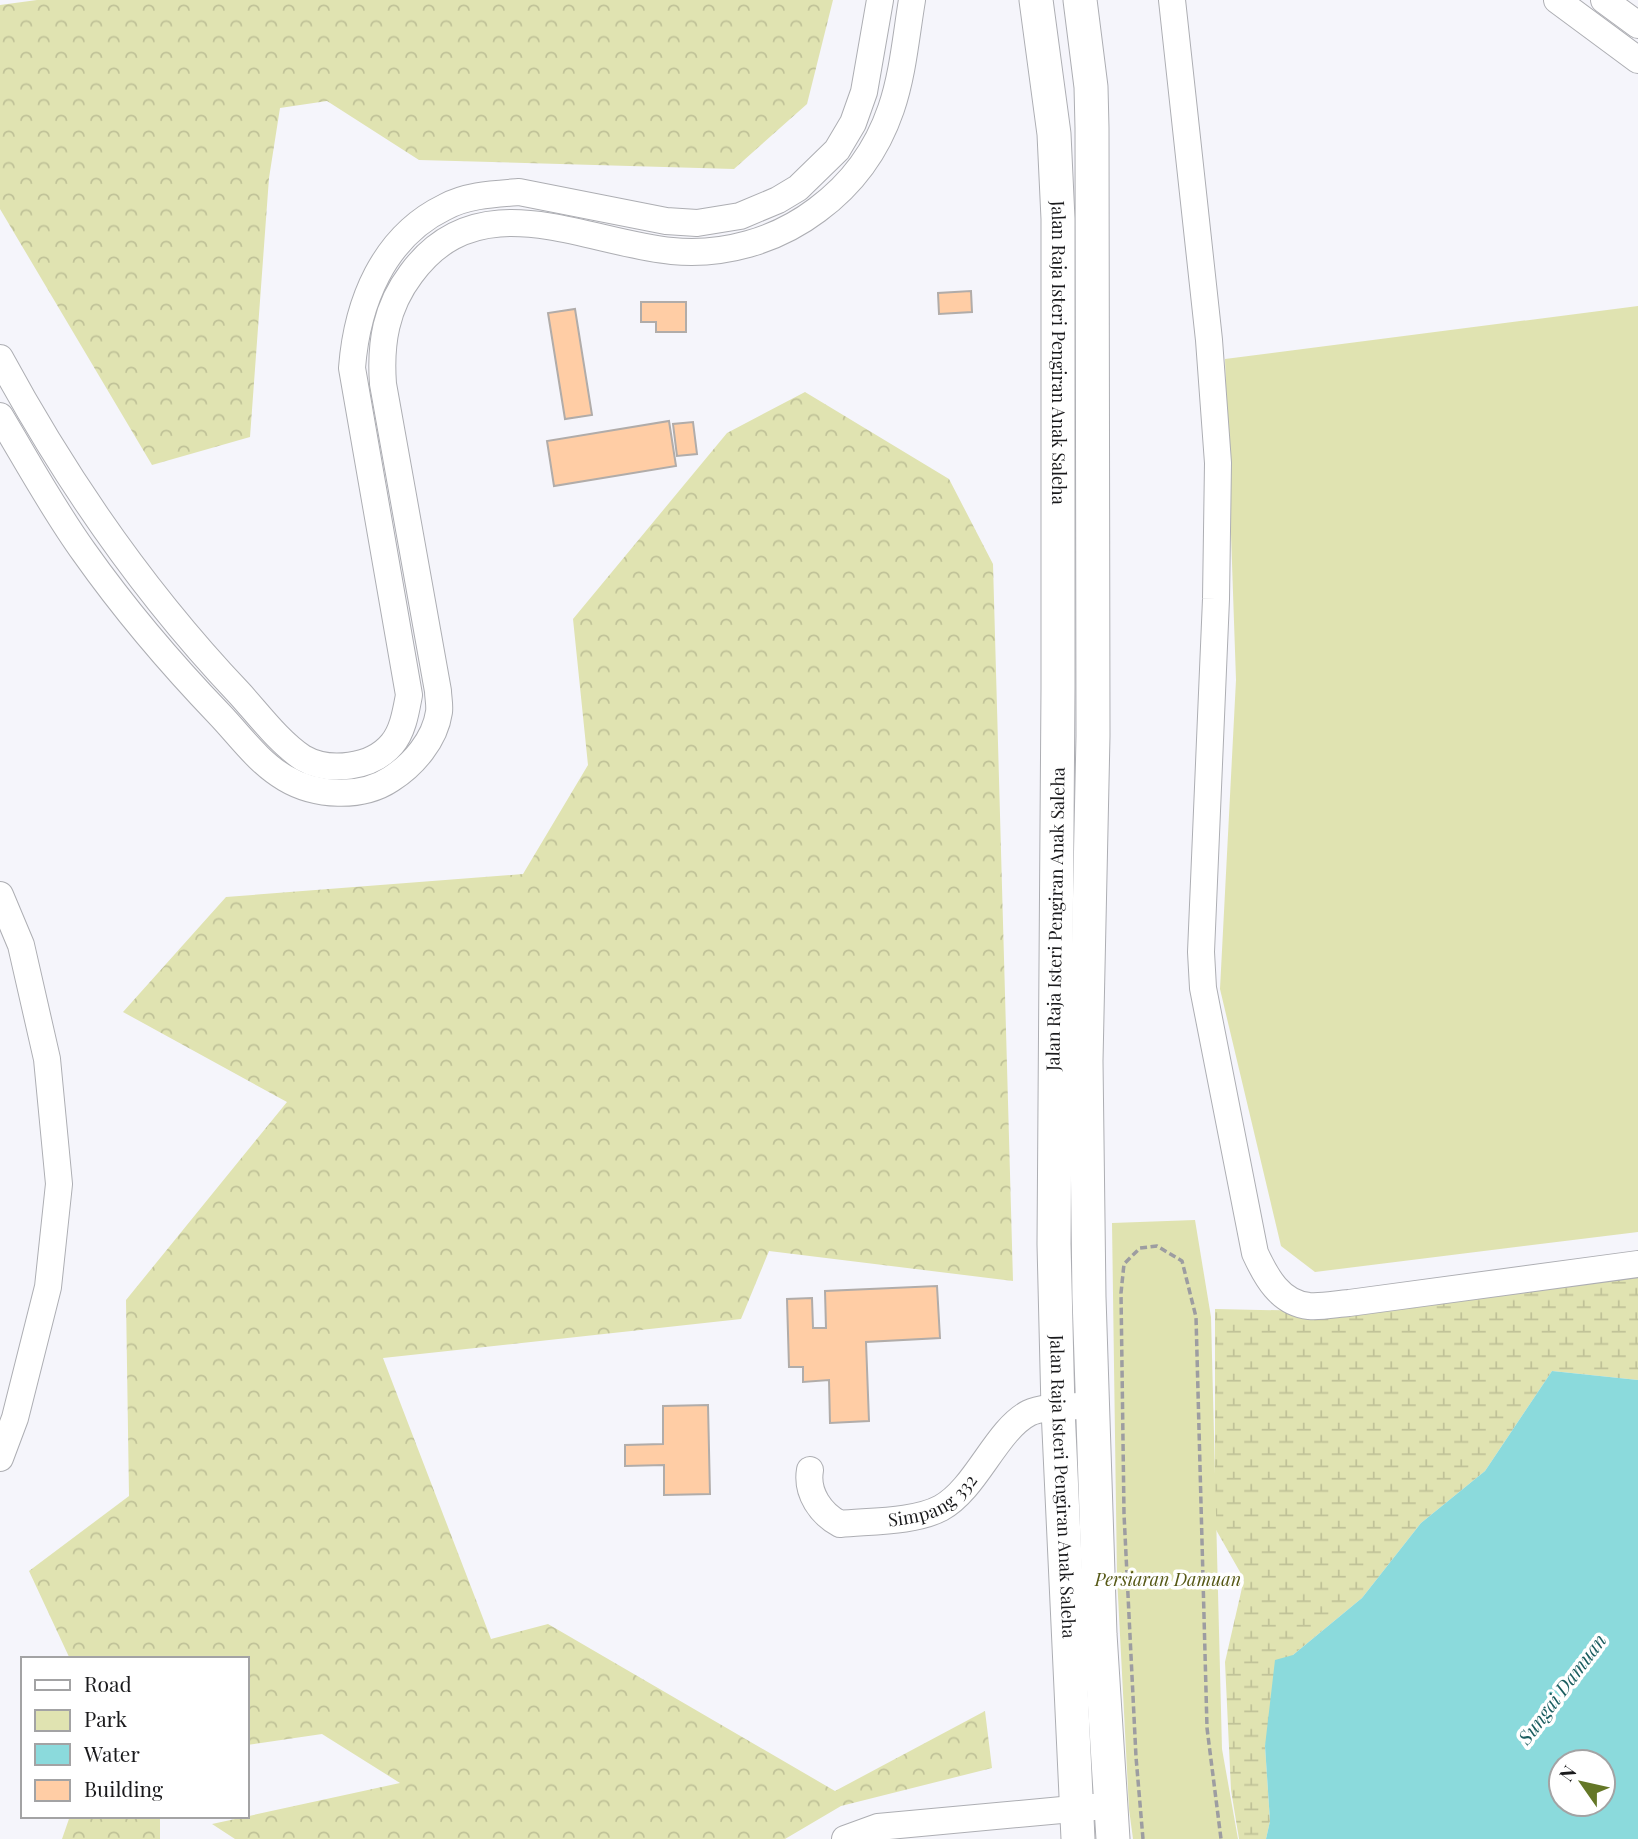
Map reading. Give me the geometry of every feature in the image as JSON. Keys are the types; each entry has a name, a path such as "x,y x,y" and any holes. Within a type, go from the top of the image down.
{"main road":[{"name":"Jalan Raja Isteri Pengiran Anak Saleha","path":"1036,0 1054,134 1058,219 1055,1244 1058,1409 1077,1824"},
{"name":"Jalan Raja Isteri Pengiran Anak Saleha","path":"1080,0 1091,87 1092,128 1093,736 1086,1060 1100,1634 1113,1839"}],"street":[{"path":"0,358 36,424 111,540 176,624 229,683 292,749 306,759 335,766 365,762 392,744 405,715 409,695 352,368 354,343 366,294 387,256 412,230 446,206 496,194 519,192 666,222 697,223 740,216 778,201 798,188 831,157 853,123 864,92 880,0"},
{"path":"0,416 83,551 138,623 183,677 265,762 285,778 309,789 335,793 360,792 384,784 406,770 420,754 432,733 439,712 438,691 383,384 381,357 384,333 391,309 403,284 419,262 448,239 472,228 496,222 523,223 673,251 719,250 746,246 775,235 829,202 868,159 897,88 912,0"},
{"path":"1172,0 1209,340 1218,463 1203,988 1255,1253 1266,1277 1283,1296 1308,1306 1349,1303 1638,1264"},
{"path":"1557,0 1638,61"},
{"path":"1604,0 1638,25"},
{"path":"0,895 21,945 47,1059 59,1184 48,1287 15,1418 0,1458"},
{"name":"Simpang 332","path":"810,1471 809,1479 819,1508 828,1518 840,1524 928,1515 945,1506 959,1493 1016,1423 1031,1412 1093,1405"},
{"path":"845,1839 878,1827 1077,1824 1109,1806"}],"path":[{"path":"1143,1839 1136,1757 1125,1527 1121,1293 1124,1264 1140,1248 1157,1246 1182,1261 1196,1317 1207,1728 1222,1839"}],"green space":[{"path":"37,0 833,0 807,104 734,169 419,160 327,101 280,108 269,178 250,437 152,465 0,209 0,5"},
{"path":"1638,306 1638,1232 1315,1272 1281,1246 1220,989 1236,680 1225,359"},
{"path":"805,392 949,479 993,564 1013,1281 769,1251 741,1319 383,1358 491,1639 548,1624 835,1791 985,1711 992,1768 841,1806 785,1839 235,1839 212,1824 400,1783 322,1734 248,1745 248,1657 69,1657 29,1571 129,1496 126,1300 287,1102 123,1012 226,897 523,874 588,765 573,619 727,433"},
{"name":"Persiaran Damuan","path":"1195,1220 1211,1317 1222,1749 1238,1839 1133,1839 1129,1809 1117,1577 1112,1223"},
{"path":"1638,1276 1638,1380 1552,1371 1485,1471 1421,1523 1362,1598 1293,1655 1265,1746 1270,1821 1266,1839 1239,1839 1231,1790 1225,1662 1244,1579 1215,1528 1215,1309 1364,1312"},
{"path":"69,1818 160,1818 160,1839 62,1839"}],"water":[{"name":"Sungai Damuan","path":"1552,1371 1638,1380 1638,1839 1266,1839 1270,1821 1265,1746 1275,1660 1293,1655 1362,1598 1421,1523 1485,1471"}],"building":[{"path":"971,291 972,312 939,314 938,293"},
{"path":"641,302 686,302 686,332 656,332 656,322 641,322"},
{"path":"575,309 592,415 565,419 548,313"},
{"path":"669,421 676,466 554,486 547,441"},
{"path":"693,422 697,454 677,456 673,424"},
{"path":"937,1286 940,1338 866,1342 869,1421 830,1423 829,1380 803,1382 803,1367 789,1367 787,1299 812,1298 813,1328 826,1328 825,1291"},
{"path":"708,1405 710,1494 664,1495 664,1465 625,1466 625,1445 663,1444 663,1406"}]}
